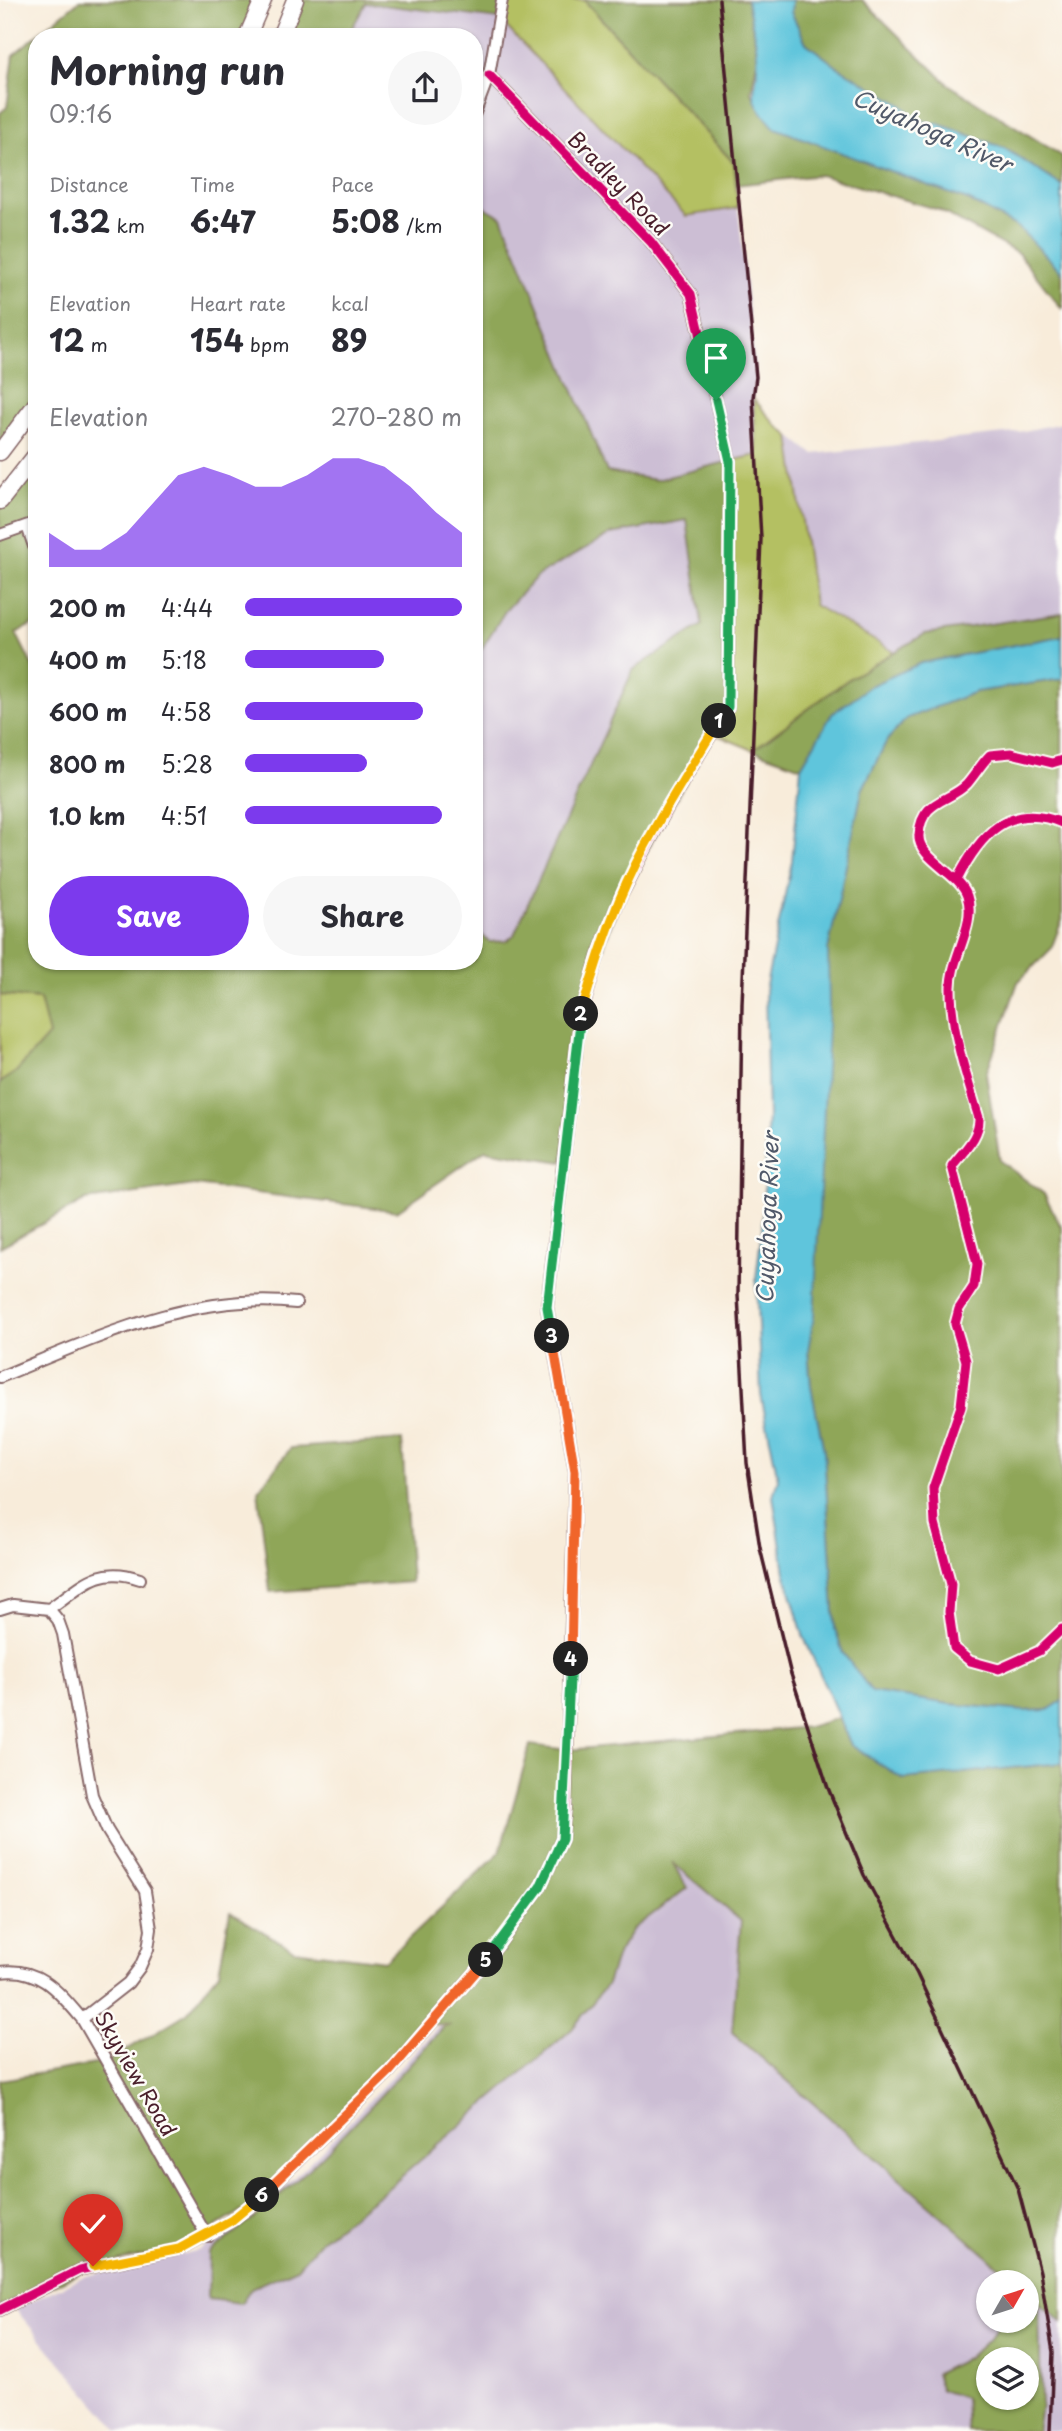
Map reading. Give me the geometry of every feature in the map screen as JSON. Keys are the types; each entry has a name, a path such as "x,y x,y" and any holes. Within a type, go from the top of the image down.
{"highway":[{"path":"251,28 263,0"},
{"path":"284,28 295,0"},
{"path":"0,452 28,415"},
{"path":"0,500 28,465"}],"street":[{"path":"483,91 489,75 502,0"},
{"name":"Bradley Road","path":"0,2310 79,2270 179,2249 207,2235 251,2205 390,2071 497,1947 540,1887 562,1839 567,1790 575,1471 547,1307 579,1023 598,955 620,898 670,803 728,707 730,461 691,294 651,242 489,75"},
{"path":"0,535 27,526"},
{"path":"0,1377 149,1317 263,1300 296,1303"},
{"path":"0,1609 13,1605 49,1609 96,1576 112,1572 140,1579"},
{"path":"49,1609 58,1620 63,1634 92,1795 107,1830 145,1891 152,1929 148,1949 140,1967 128,1983 82,2019"},
{"name":"Skyview Road","path":"0,1972 25,1973 42,1978 57,1989 82,2019 207,2235"}],"shaded area":[{"path":"366,3 499,19 686,216 738,208 756,377 753,398 757,455 656,480 607,472 502,217 483,206 483,28 352,28"},
{"path":"1062,423 1062,613 925,634 894,652 814,605 790,436 813,454 1014,433"},
{"path":"688,520 702,625 633,670 514,935 507,941 490,942 483,936 483,646 505,611 537,576 611,534"},
{"path":"669,1859 741,1921 732,2033 1003,2270 976,2270 976,2333 1040,2333 1040,2303 1062,2322 1062,2431 119,2431 15,2309 82,2277 200,2250 257,2214 341,2131 438,2026 536,2029"}],"green space":[{"path":"80,0 263,0 251,28 46,28"},
{"path":"295,0 502,0 499,19 366,3 352,28 284,28"},
{"path":"502,0 584,0 734,163 738,208 686,216 499,19"},
{"path":"584,0 747,0 758,56 751,92 775,128 970,201 1018,227 1062,272 1062,309 1019,254 939,210 820,175 736,185 734,163"},
{"path":"792,0 862,0 948,84 1062,156 1062,186 1004,148 939,124 917,121 902,105 836,66 806,43 791,12"},
{"path":"28,43 28,415 0,452 0,113 7,107 14,54"},
{"path":"483,206 502,217 607,472 656,480 730,461 728,707 620,898 579,1023 563,1162 485,1150 397,1211 195,1185 86,1200 0,1247 0,1083 16,1072 49,1035 40,999 0,995 0,501 28,465 28,627 16,633 28,657 28,970 483,970 483,936 490,942 507,941 514,935 633,670 702,625 687,520 611,534 537,576 505,611 483,646"},
{"path":"753,398 776,425 790,436 814,605 894,652 850,678 753,750 712,733 730,461 757,455"},
{"path":"1062,613 1062,636 921,663 870,686 832,714 801,767 753,750 850,678 925,634"},
{"path":"1062,679 1062,920 1051,949 1018,982 986,1074 1000,1161 1044,1194 1062,1228 1062,1701 1048,1710 1024,1711 949,1704 872,1692 843,1653 835,1629 824,1451 811,1387 808,1350 828,950 862,790 887,740 907,718 975,692"},
{"path":"0,995 40,999 50,1035 16,1072 0,1082"},
{"path":"402,1440 411,1582 270,1592 258,1490 291,1448"},
{"path":"838,1718 851,1745 903,1779 1062,1763 1062,2322 1040,2304 1040,2270 1003,2270 732,2032 741,1921 672,1862 687,1888 633,1929 618,1952 607,1984 572,2029 387,2189 323,2238 297,2268 251,2288 241,2303 208,2299 209,2253 273,2202 303,2174 361,2117 444,2026 451,2025 430,2024 252,2205 179,2249 94,2266 0,2310 0,2080 107,2062 187,2013 219,1972 230,1912 294,1950 385,1961 500,1852 530,1745 568,1750 808,1727"},
{"path":"993,2333 1040,2333 1041,2406 1037,2431 967,2431 965,2398 941,2390 935,2374 976,2350 976,2410 1039,2410 1039,2347 981,2347"}],"water":[{"name":"Cuyahoga River","path":"747,0 792,0 791,12 806,43 836,66 902,105 917,120 939,124 1004,148 1062,186 1062,272 1018,227 970,201 775,128 755,98 757,54"},
{"name":"Cuyahoga River","path":"1062,636 1062,679 975,692 907,718 887,740 862,790 828,950 829,1006 814,1316 808,1350 811,1387 824,1451 835,1629 843,1653 872,1692 949,1704 1024,1711 1048,1710 1062,1701 1062,1763 903,1779 851,1745 803,1635 785,1573 773,1496 778,1479 761,1395 756,1279 762,1229 768,1116 765,990 792,861 801,767 832,714 870,686 921,663"}],"railway":[{"path":"719,0 756,377 753,398 761,538 742,1004 738,1295 747,1463 760,1548 790,1671 828,1788 864,1875 917,1974 1018,2189 1040,2272 1053,2352 1050,2431"}],"cycle path":[{"path":"0,2310 79,2270 179,2249 232,2220 252,2205 390,2071 497,1947 540,1887 562,1839 566,1804 575,1471 547,1307 579,1023 598,955 620,898 670,803 728,707 730,461 691,294 651,242 489,75"},
{"path":"1062,760 1052,763 1011,753 990,755 967,784 925,814 919,835 920,843 931,859 956,880 967,896 969,918 954,965 951,989 960,1054 979,1118 974,1138 952,1166 977,1264 974,1286 959,1309 955,1324 966,1361 961,1406 933,1488 935,1524 951,1584 949,1612 954,1648 970,1661 999,1669 1039,1651 1062,1629"},
{"path":"957,880 975,849 998,827 1026,816 1043,817 1062,823"}],"route":[{"path":"93,2266 179,2249 232,2220 251,2205 390,2071 497,1947 540,1887 562,1839 568,1750 575,1471 547,1307 579,1023 598,955 620,898 647,844 728,707 730,461 716,400"}]}
